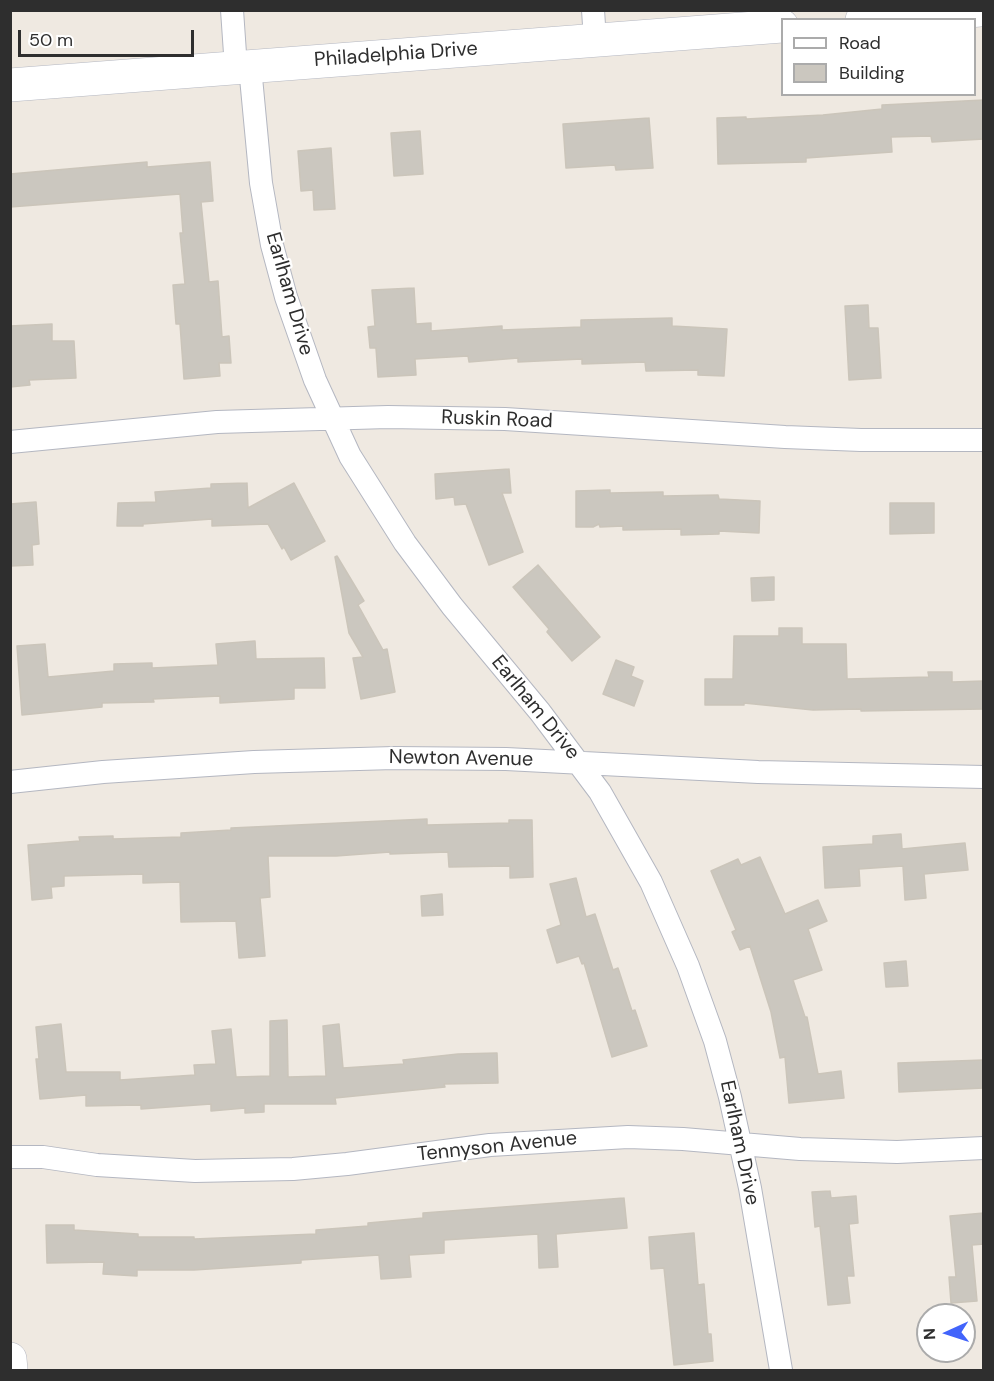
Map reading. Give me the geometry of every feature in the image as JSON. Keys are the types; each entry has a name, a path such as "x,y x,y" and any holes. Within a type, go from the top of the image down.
{"main road":[{"path":"886,18 980,10"},
{"name":"Philadelphia Drive","path":"10,85 243,67 594,25 781,26"},
{"path":"10,1359 11,1371"}],"street":[{"name":"Earlham Drive","path":"232,10 272,245 286,297 315,380 333,418 363,479 405,543 452,606 540,712 600,792 651,882 688,966 715,1041 740,1144 752,1199 781,1371"},
{"name":"Ruskin Road","path":"10,442 206,423 388,417 505,419 861,440 984,440"},
{"name":"Newton Avenue","path":"10,782 103,772 254,762 394,758 506,759 769,772 984,777"},
{"name":"Tennyson Avenue","path":"10,1157 43,1157 97,1165 206,1170 314,1167 490,1145 628,1137 800,1149 897,1152 984,1148"}],"building":[{"path":"984,100 984,139 932,142 931,136 891,137 892,152 806,158 806,162 718,164 717,118 746,117 746,119 823,115 882,109 882,105"},
{"path":"649,118 653,168 616,170 615,165 566,168 563,124"},
{"path":"420,131 423,174 394,176 391,133"},
{"path":"331,148 335,209 314,210 313,190 301,191 298,151"},
{"path":"147,162 147,167 210,162 213,201 201,202 209,282 218,281 222,337 229,336 231,363 219,363 220,376 184,379 180,324 176,324 173,285 185,284 180,233 183,233 180,194 10,207 10,174"},
{"path":"414,288 416,324 431,323 431,331 502,326 502,330 581,327 581,320 672,318 672,326 727,329 724,376 698,375 698,370 646,371 645,362 582,364 582,359 518,362 518,358 469,362 468,356 415,359 416,375 378,377 376,348 370,348 368,327 375,326 372,290"},
{"path":"868,305 869,328 878,328 881,378 849,380 845,306"},
{"path":"52,324 52,341 74,341 76,378 29,380 30,385 10,387 10,326"},
{"path":"509,469 511,493 502,493 523,552 489,565 466,504 455,505 454,497 436,499 435,474"},
{"path":"247,483 248,508 294,483 325,541 291,560 268,524 212,526 212,519 143,524 143,526 117,526 118,503 156,502 155,492 211,488 211,484"},
{"path":"610,490 610,493 663,492 663,496 718,495 719,499 760,501 759,533 719,531 719,534 681,535 681,529 623,530 623,526 600,527 599,524 593,527 576,527 576,491"},
{"path":"36,502 39,544 32,545 33,565 10,566 10,504"},
{"path":"890,503 934,503 934,533 890,534"},
{"path":"337,556 364,601 358,605 383,650 387,649 395,692 361,699 353,658 363,657 349,633 335,557"},
{"path":"538,565 600,637 572,661 547,632 549,629 513,587"},
{"path":"774,577 774,600 752,601 751,578"},
{"path":"779,628 802,628 802,644 846,644 847,679 929,677 928,672 952,672 952,682 984,681 984,709 861,711 861,709 813,710 744,703 744,705 705,705 705,679 733,679 734,636 779,636"},
{"path":"255,641 256,659 324,658 325,688 294,688 294,699 220,703 220,696 153,699 154,702 102,703 102,707 22,715 17,646 45,644 48,677 114,671 114,664 152,663 152,668 218,665 216,644"},
{"path":"616,660 634,667 631,676 643,681 634,706 603,694"},
{"path":"427,819 427,825 509,823 509,820 532,820 533,877 510,878 510,866 449,867 448,852 268,856 270,897 260,898 265,956 239,958 236,921 181,922 180,882 143,883 143,874 64,876 64,886 51,887 52,898 32,900 28,845 80,841 79,837 113,836 113,839 181,837 181,833 231,830 231,828"},
{"path":"901,834 902,849 965,843 968,870 924,874 926,898 905,900 903,866 859,869 860,886 825,888 823,847 873,844 873,836"},
{"path":"760,857 785,914 818,900 827,921 808,929 822,970 793,980 805,1017 807,1017 818,1074 841,1071 844,1098 789,1103 785,1057 780,1058 771,1012 750,946 740,950 732,932 736,930 711,871 738,859 741,865"},
{"path":"576,878 586,917 595,914 613,970 618,968 632,1011 635,1010 647,1046 612,1057 584,963 582,964 579,956 557,963 547,930 561,925 550,884"},
{"path":"442,894 443,915 422,916 421,896"},
{"path":"906,961 908,986 886,987 884,963"},
{"path":"287,1020 288,1077 326,1076 323,1026 339,1024 343,1068 404,1064 403,1060 458,1054 497,1053 498,1083 444,1084 445,1087 335,1098 336,1104 264,1104 264,1112 245,1113 245,1108 211,1111 211,1104 141,1109 141,1105 86,1106 86,1095 40,1099 36,1027 61,1024 66,1072 120,1072 120,1080 195,1075 194,1065 216,1064 212,1031 231,1029 236,1077 270,1076 270,1021"},
{"path":"984,1060 984,1088 899,1092 898,1063"},
{"path":"830,1191 831,1198 856,1196 858,1223 849,1224 854,1276 847,1276 850,1303 828,1305 820,1226 815,1227 812,1192"},
{"path":"624,1198 627,1228 556,1234 558,1267 539,1268 538,1234 444,1240 444,1253 409,1255 411,1277 381,1279 379,1255 194,1270 137,1270 137,1276 103,1274 104,1262 47,1263 46,1225 74,1225 74,1230 138,1234 138,1237 194,1237 194,1239 316,1234 316,1230 368,1226 368,1223 423,1218 423,1213"},
{"path":"984,1213 984,1244 972,1245 977,1301 951,1303 949,1277 956,1277 950,1216"},
{"path":"694,1233 698,1285 704,1284 708,1334 711,1334 713,1361 674,1365 664,1268 651,1269 649,1237"}]}
